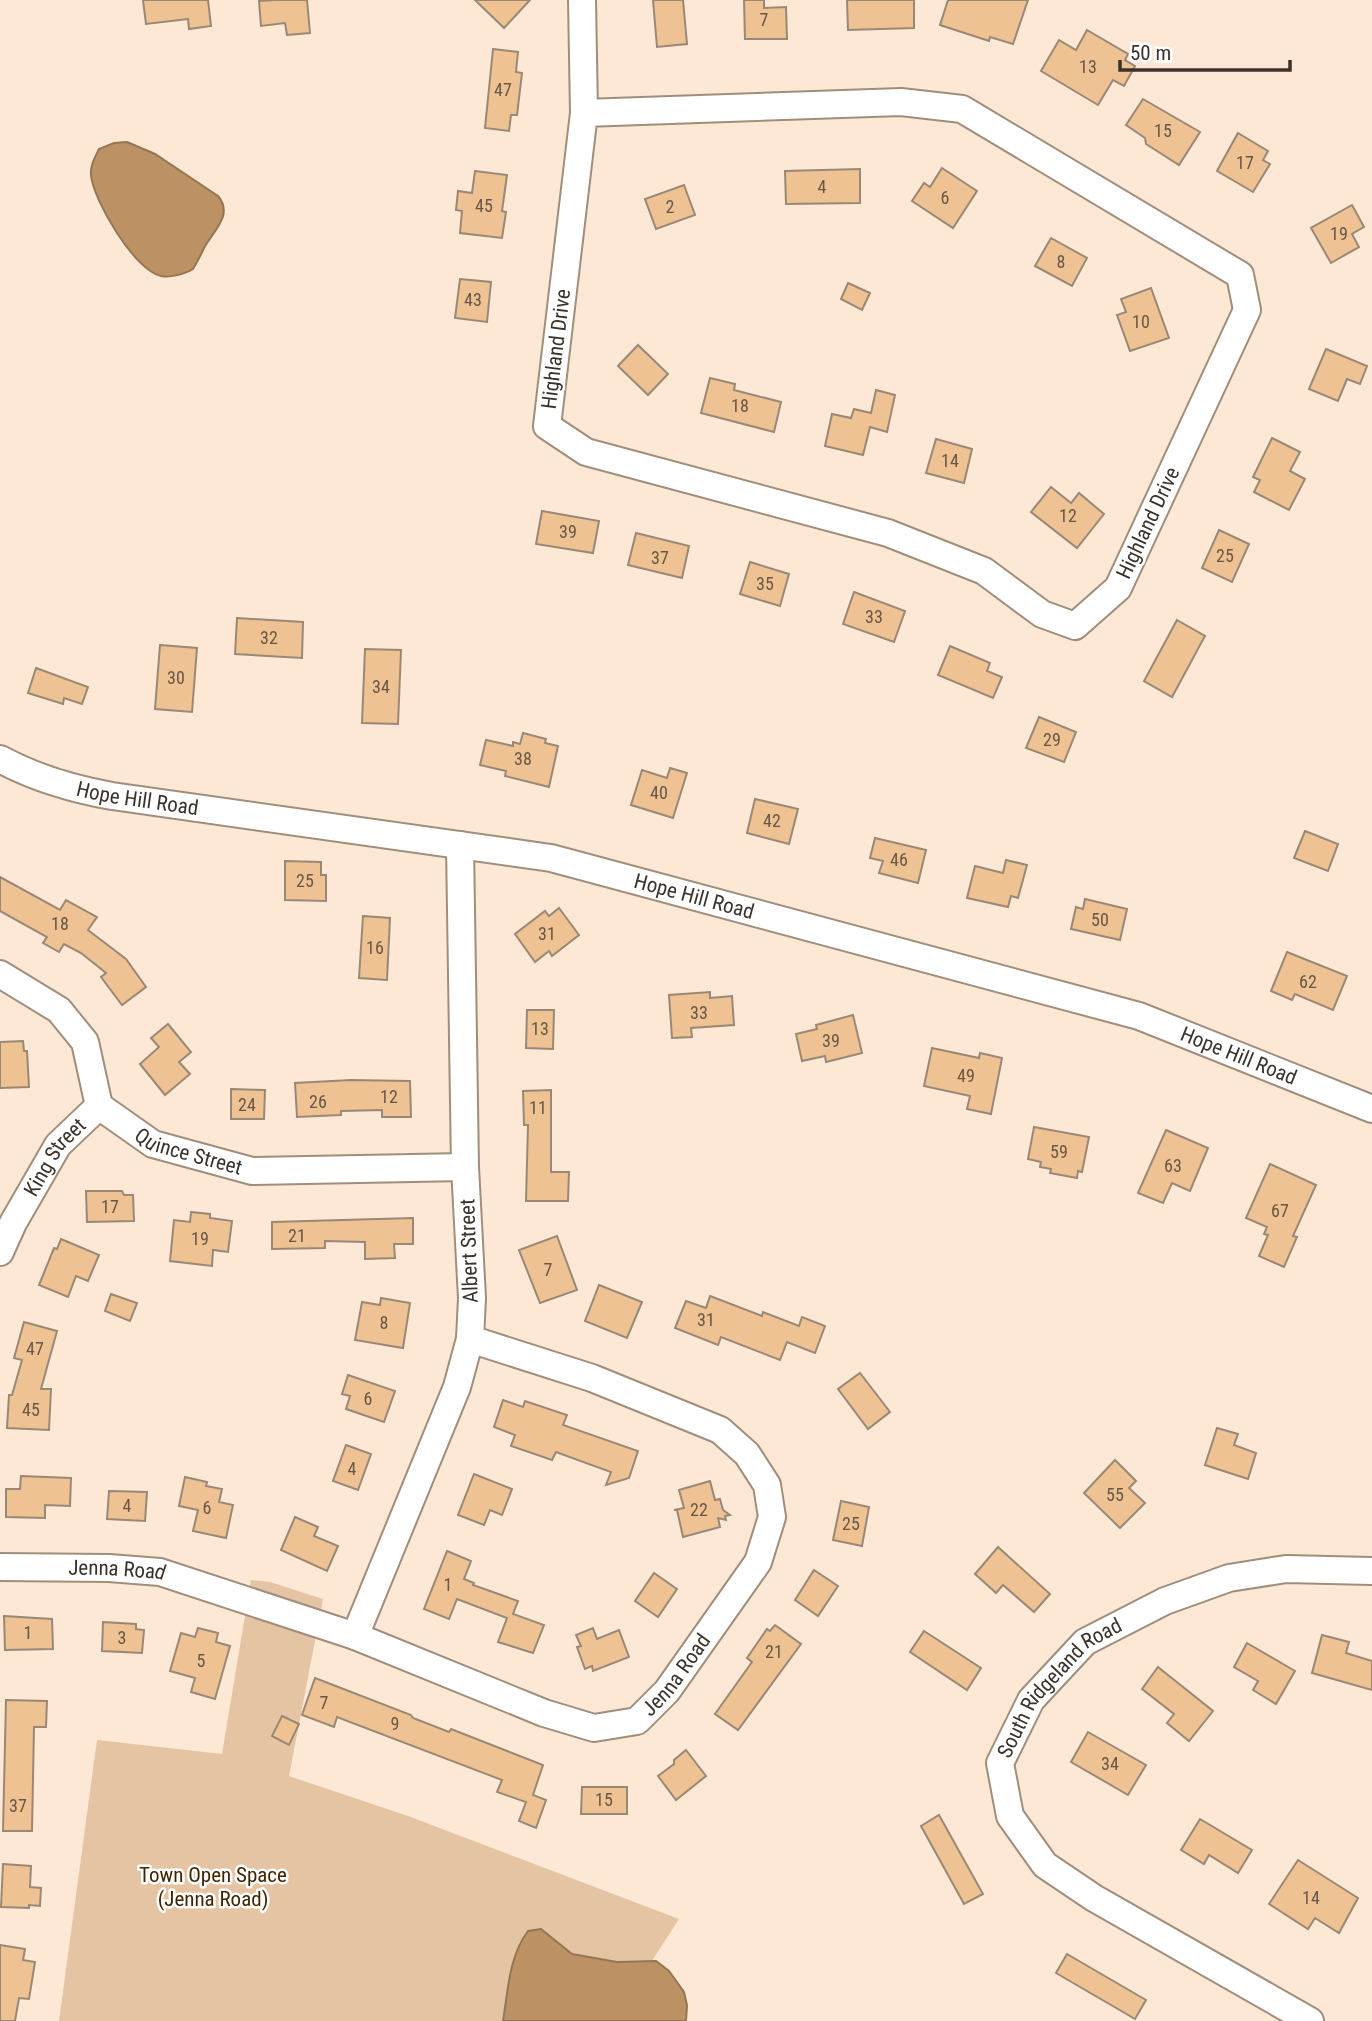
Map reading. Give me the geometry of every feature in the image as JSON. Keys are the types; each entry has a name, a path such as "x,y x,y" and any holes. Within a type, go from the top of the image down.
{"street":[{"name":"Highland Drive","path":"582,0 584,113 547,426 586,452 888,533 984,571 1042,614 1075,626 1118,588 1247,310 1240,275 962,109 901,102 584,113"},
{"name":"Hope Hill Road","path":"0,759 87,792 551,858 1139,1016 1371,1105"},
{"name":"Albert Street","path":"355,1636 457,1387 470,1339 472,1298 465,1167 460,845"},
{"path":"0,974 59,1010 85,1042 99,1106"},
{"name":"Quince Street","path":"99,1106 153,1144 252,1171 465,1167"},
{"name":"King Street","path":"0,1252 13,1223 58,1145 99,1106"},
{"name":"Jenna Road","path":"0,1567 109,1568 160,1572 355,1636 544,1713 594,1728 637,1721 667,1691 758,1562 772,1517 767,1485 747,1454 720,1430 592,1378 470,1339"},
{"name":"South Ridgeland Road","path":"1310,2021 1094,1898 1045,1865 1010,1816 1000,1763 1031,1700 1085,1642 1108,1630 1165,1601 1228,1578 1286,1569 1372,1571"}],"green space":[{"name":"Town Open Space (Jenna Road)","path":"251,1580 270,1582 323,1599 289,1776 408,1816 679,1919 613,2021 59,2021 97,1740 222,1754"}],"shaded area":[{"path":"127,142 155,154 218,196 222,203 224,210 220,223 190,271 161,276 139,262 117,233 99,201 91,175 96,155 99,149 114,143"},
{"path":"541,1929 572,1954 617,1962 656,1961 669,1971 684,1992 686,2021 503,2021 510,1974 517,1951 528,1931"}],"building":[{"path":"143,0 208,0 211,26 189,29 188,19 146,24"},
{"path":"307,0 310,33 287,35 285,23 261,26 259,1"},
{"path":"475,0 530,0 504,28"},
{"path":"653,0 683,0 687,44 657,47"},
{"path":"744,0 764,0 764,8 786,7 787,39 745,39"},
{"path":"847,0 914,0 914,28 848,30"},
{"path":"948,0 1028,0 1013,44 990,37 989,41 940,25"},
{"path":"1087,30 1128,54 1125,60 1135,66 1124,86 1113,80 1098,105 1041,71 1059,40 1076,50"},
{"path":"493,49 518,52 516,72 522,73 517,115 511,115 509,131 485,128"},
{"path":"1143,99 1200,132 1179,165 1146,144 1145,138 1126,125"},
{"path":"1238,133 1268,151 1263,160 1270,164 1253,192 1217,171"},
{"path":"942,168 977,191 953,228 912,201 924,183 930,187"},
{"path":"860,169 860,203 786,204 785,171"},
{"path":"475,171 507,175 502,211 506,212 502,238 460,233 462,211 456,210 458,191 472,193"},
{"path":"684,185 695,215 656,229 645,199"},
{"path":"1352,205 1364,227 1352,234 1359,247 1331,263 1311,228"},
{"path":"1051,238 1087,258 1072,286 1035,266"},
{"path":"460,279 491,282 487,322 455,318"},
{"path":"848,283 870,293 862,310 841,299"},
{"path":"1151,288 1169,338 1130,351 1117,315 1126,312 1121,299"},
{"path":"638,345 668,374 648,395 618,366"},
{"path":"1326,349 1367,366 1360,384 1347,379 1338,401 1309,389"},
{"path":"710,378 735,384 734,390 781,402 774,432 701,413"},
{"path":"876,390 895,395 887,432 870,427 863,455 825,446 832,414 851,418 854,409 871,413"},
{"path":"1272,438 1300,452 1290,471 1305,479 1289,510 1254,492 1260,480 1253,477"},
{"path":"936,439 972,449 964,483 926,473"},
{"path":"1051,487 1071,503 1079,493 1104,514 1077,548 1031,512"},
{"path":"542,511 599,521 593,553 536,544"},
{"path":"1219,530 1249,544 1232,582 1202,568"},
{"path":"636,533 689,546 682,578 628,565"},
{"path":"750,562 789,574 780,606 740,594"},
{"path":"854,592 905,611 894,642 843,624"},
{"path":"237,618 303,622 302,658 235,654"},
{"path":"1177,620 1205,636 1172,697 1144,681"},
{"path":"160,645 197,648 192,712 155,709"},
{"path":"950,646 990,663 987,671 1002,677 993,698 938,675"},
{"path":"365,649 401,650 398,724 362,723"},
{"path":"36,668 88,687 82,704 64,698 63,704 28,693"},
{"path":"1039,717 1076,732 1064,762 1026,748"},
{"path":"523,733 546,739 545,743 558,746 549,787 505,776 506,771 480,765 486,740 513,746 513,742 520,744"},
{"path":"670,768 687,773 673,818 631,805 642,770 667,778"},
{"path":"755,799 798,809 789,844 747,833"},
{"path":"1305,831 1338,844 1328,871 1294,858"},
{"path":"875,838 926,850 918,883 879,873 883,861 870,858"},
{"path":"1006,860 1027,865 1018,898 1011,896 1008,907 967,898 975,866 1003,873"},
{"path":"285,861 321,862 321,875 326,875 326,901 285,900"},
{"path":"0,877 60,910 66,900 97,917 88,930 126,959 146,987 122,1005 101,977 106,973 81,953 64,944 59,952 43,943 47,937 0,911"},
{"path":"1085,899 1127,909 1120,940 1071,929 1076,907 1083,909"},
{"path":"559,908 579,935 552,956 549,951 535,962 515,934 545,911 549,916"},
{"path":"363,916 390,918 387,980 359,978"},
{"path":"1287,952 1347,976 1333,1010 1295,994 1292,1000 1271,991"},
{"path":"710,992 710,998 732,996 734,1025 691,1028 692,1037 672,1038 669,995"},
{"path":"527,1010 554,1010 553,1049 526,1048"},
{"path":"853,1015 862,1053 826,1062 825,1056 802,1061 796,1034 817,1029 816,1025"},
{"path":"168,1024 191,1052 179,1062 190,1074 165,1095 140,1064 159,1047 151,1038"},
{"path":"23,1041 24,1051 27,1051 29,1087 0,1088 0,1042"},
{"path":"932,1048 979,1058 980,1053 1002,1058 991,1114 967,1109 970,1096 924,1086"},
{"path":"410,1081 411,1117 382,1117 382,1110 341,1111 341,1115 297,1117 295,1083"},
{"path":"231,1089 265,1090 264,1119 231,1119"},
{"path":"551,1090 551,1172 569,1172 568,1201 526,1201 528,1125 524,1125 523,1091"},
{"path":"1034,1127 1089,1137 1082,1172 1078,1171 1077,1178 1050,1173 1051,1169 1040,1167 1041,1162 1028,1159"},
{"path":"1166,1130 1208,1148 1190,1191 1172,1183 1163,1203 1138,1193"},
{"path":"1270,1164 1316,1185 1293,1236 1297,1237 1284,1267 1259,1256 1268,1235 1264,1234 1267,1227 1246,1218"},
{"path":"86,1191 122,1191 124,1195 133,1195 134,1221 87,1222"},
{"path":"191,1212 210,1214 210,1218 232,1221 228,1252 213,1250 212,1266 170,1261 174,1220 190,1222"},
{"path":"413,1218 413,1244 394,1244 395,1258 365,1259 365,1242 325,1241 325,1248 272,1249 272,1222"},
{"path":"557,1236 577,1290 540,1303 519,1250"},
{"path":"61,1239 99,1255 88,1281 76,1276 68,1297 39,1285 54,1248 57,1249"},
{"path":"599,1285 642,1302 627,1338 585,1321"},
{"path":"111,1294 137,1303 130,1321 105,1311"},
{"path":"710,1296 762,1316 763,1312 799,1326 802,1317 825,1326 815,1353 787,1342 780,1360 721,1337 718,1345 675,1328 686,1301 706,1308"},
{"path":"381,1298 410,1303 403,1348 355,1340 362,1302 380,1305"},
{"path":"24,1322 57,1331 41,1389 51,1389 49,1430 7,1428 9,1395 12,1395 22,1360 14,1358"},
{"path":"860,1373 890,1412 868,1429 838,1389"},
{"path":"348,1375 395,1391 384,1422 346,1409 350,1396 342,1394"},
{"path":"503,1400 523,1407 525,1401 567,1415 563,1425 638,1451 629,1478 606,1485 611,1472 556,1452 552,1460 511,1446 515,1435 494,1427"},
{"path":"1217,1428 1238,1434 1234,1445 1256,1453 1248,1479 1205,1465"},
{"path":"346,1445 371,1454 358,1490 333,1481"},
{"path":"1115,1460 1136,1481 1129,1488 1145,1503 1120,1528 1084,1493"},
{"path":"474,1474 512,1489 502,1515 490,1510 484,1525 458,1515"},
{"path":"21,1476 71,1478 70,1506 45,1505 45,1518 6,1517 6,1489 20,1489"},
{"path":"185,1477 222,1489 219,1502 233,1505 226,1538 193,1531 198,1510 179,1506"},
{"path":"710,1481 715,1500 720,1499 723,1510 730,1515 725,1516 726,1520 718,1518 720,1527 683,1537 677,1510 674,1510 684,1508 679,1490"},
{"path":"109,1491 147,1492 145,1521 107,1519"},
{"path":"841,1501 869,1507 862,1546 833,1540"},
{"path":"295,1517 318,1527 314,1536 338,1546 327,1571 281,1550"},
{"path":"998,1547 1050,1594 1034,1612 1003,1585 996,1593 975,1574"},
{"path":"447,1551 471,1561 464,1579 474,1583 473,1585 518,1601 513,1614 544,1625 533,1653 498,1642 507,1618 457,1599 449,1619 424,1609"},
{"path":"814,1570 838,1586 818,1616 795,1600"},
{"path":"654,1573 677,1589 658,1617 635,1601"},
{"path":"4,1616 52,1619 53,1649 5,1650"},
{"path":"103,1622 136,1624 136,1629 144,1630 142,1653 102,1651"},
{"path":"775,1625 801,1644 738,1730 715,1714 752,1662 747,1658 767,1629 770,1631"},
{"path":"198,1628 218,1633 216,1642 230,1646 215,1699 191,1692 195,1678 170,1671 181,1633 195,1637"},
{"path":"593,1628 597,1639 619,1630 629,1657 593,1671 592,1666 585,1669 577,1647 581,1646 576,1635"},
{"path":"924,1631 981,1668 967,1690 910,1652"},
{"path":"1322,1635 1349,1642 1346,1653 1372,1661 1372,1690 1312,1673"},
{"path":"1247,1643 1295,1671 1276,1704 1253,1690 1258,1681 1234,1667"},
{"path":"1158,1667 1213,1711 1189,1741 1167,1723 1174,1714 1142,1689"},
{"path":"315,1678 449,1732 451,1729 543,1765 533,1795 546,1800 536,1828 519,1821 526,1802 497,1792 502,1780 337,1717 334,1727 302,1715"},
{"path":"6,1700 47,1701 46,1727 34,1727 32,1831 3,1831"},
{"path":"282,1716 299,1724 289,1745 272,1736"},
{"path":"1088,1732 1146,1765 1128,1795 1071,1762"},
{"path":"686,1750 706,1776 676,1800 658,1776"},
{"path":"582,1787 627,1787 627,1814 581,1814"},
{"path":"939,1815 983,1894 964,1904 921,1826"},
{"path":"1200,1819 1252,1850 1238,1873 1209,1855 1204,1864 1181,1850"},
{"path":"1298,1860 1358,1898 1339,1933 1315,1918 1308,1929 1269,1904"},
{"path":"3,1864 31,1866 30,1887 41,1888 40,1906 1,1907"},
{"path":"0,1945 25,1949 23,1960 35,1962 29,1999 19,1998 15,2021 0,2021"},
{"path":"1067,1954 1146,2000 1135,2019 1056,1973"}]}
